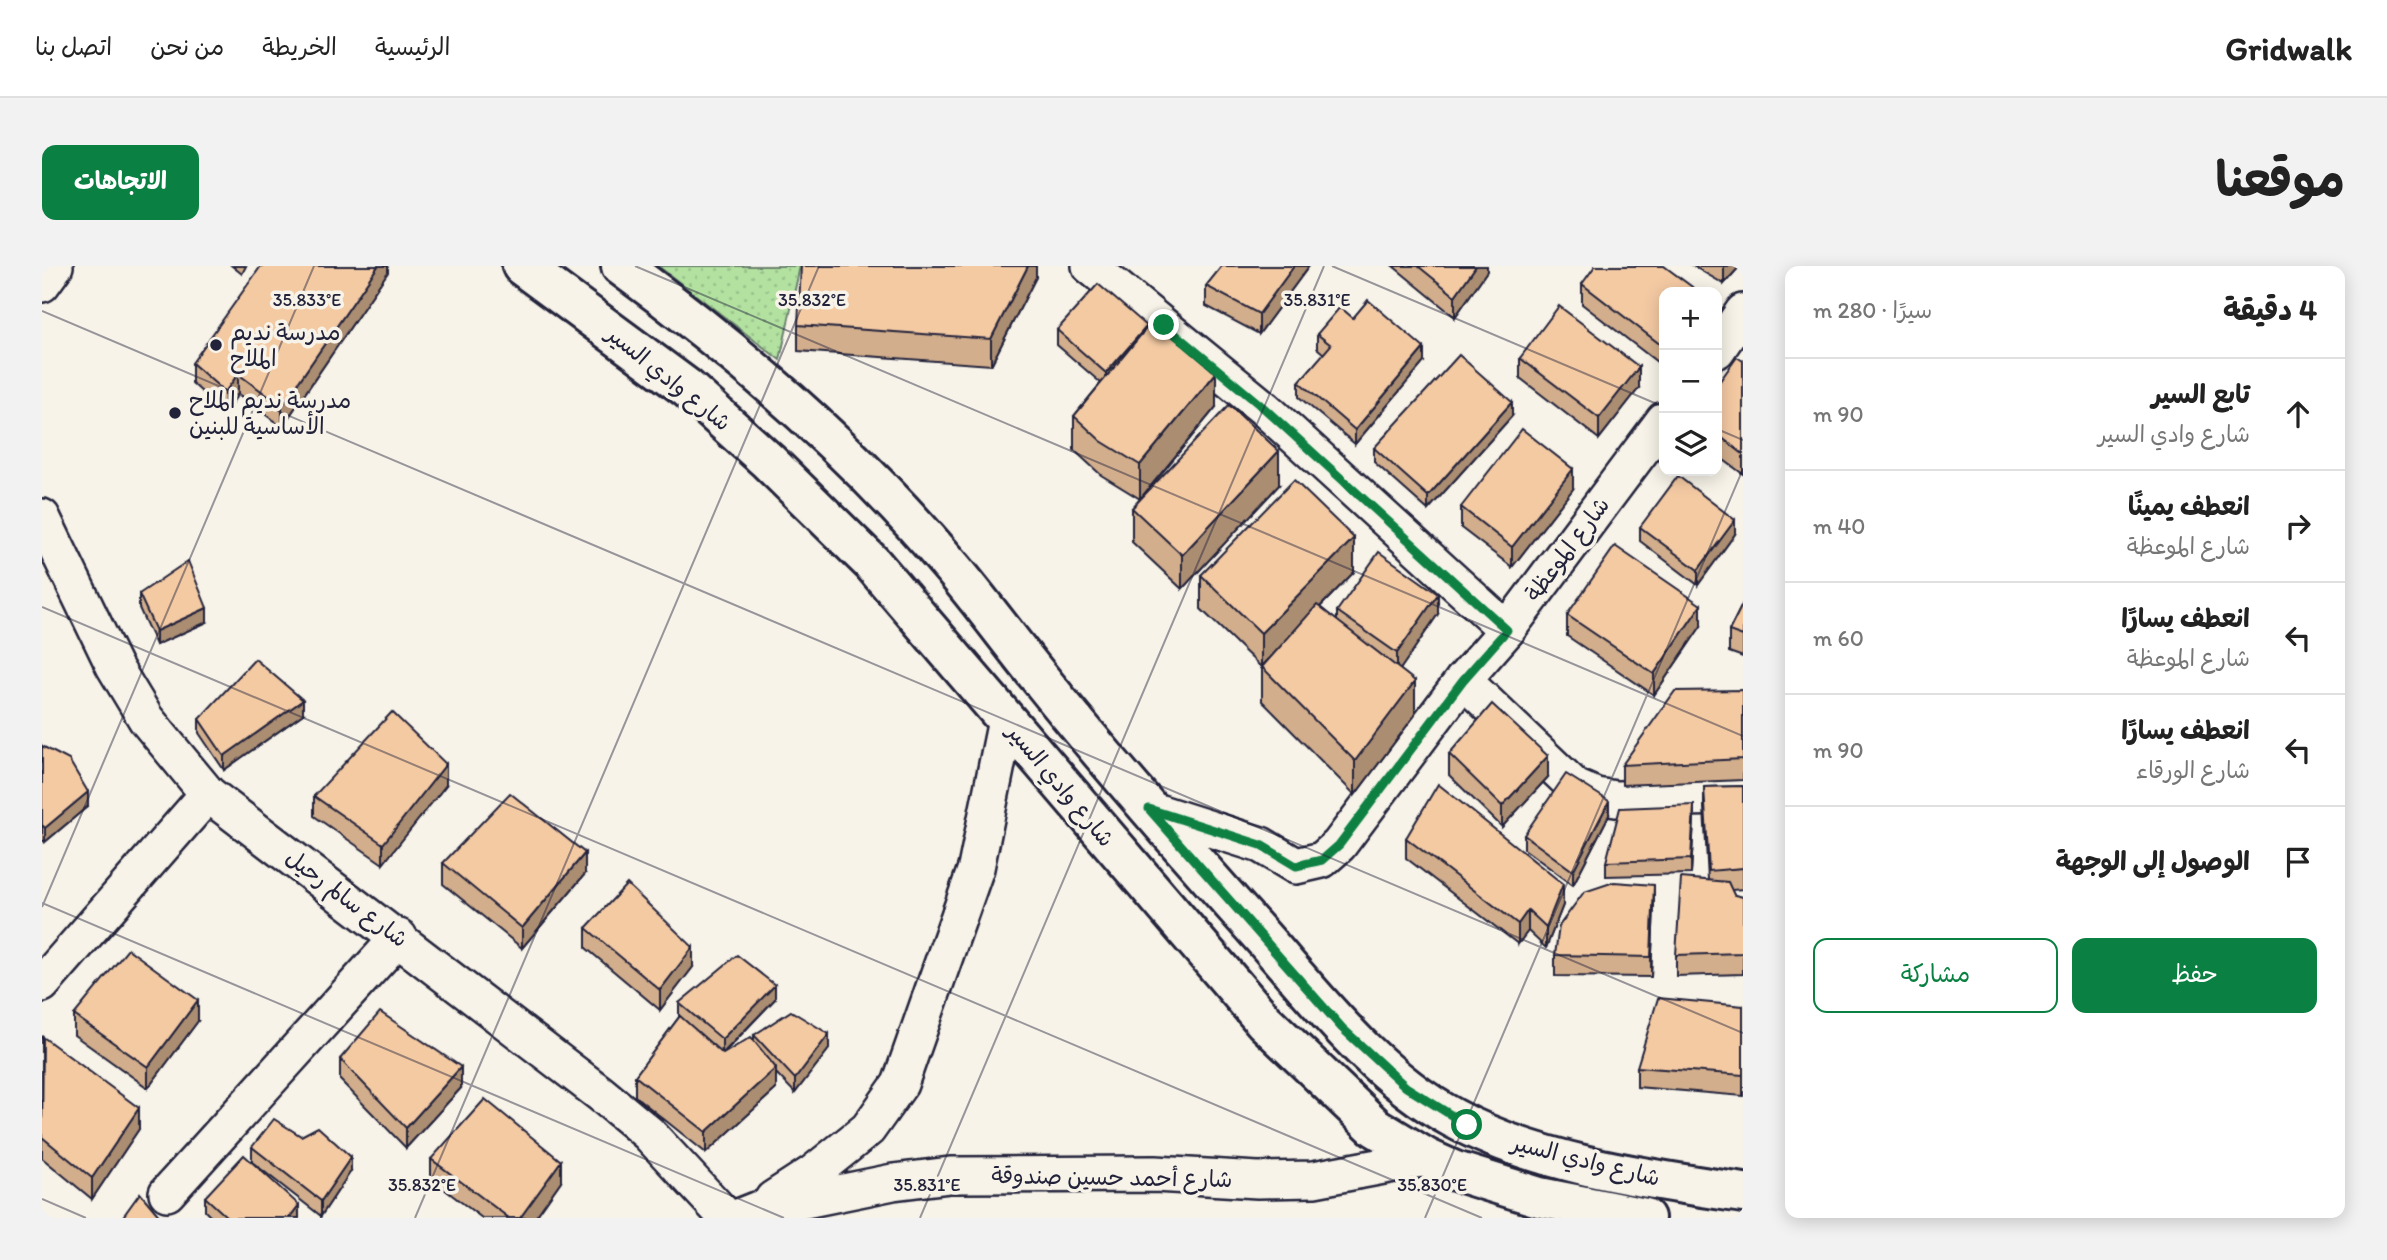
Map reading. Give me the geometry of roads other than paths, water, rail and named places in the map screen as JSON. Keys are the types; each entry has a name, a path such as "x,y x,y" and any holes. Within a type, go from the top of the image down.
{"main road":[{"name":"شارع وادي السير","path":"522,266 687,388 768,461 872,564 1264,1021 1375,1127 1426,1158 1455,1171 1539,1197 1644,1218"},
{"name":"شارع وادي السير","path":"621,266 775,389 864,474 948,562 1149,809 1342,1028 1406,1087 1452,1118 1518,1145 1607,1169 1743,1193"},
{"path":"1426,1158 1452,1118"}],"street":[{"path":"42,284 55,266"},
{"path":"1090,266 1265,409 1507,630"},
{"path":"1722,343 1743,312"},
{"name":"شارع الموعظة","path":"1149,809 1261,845 1296,866 1322,860 1339,845 1463,680 1507,630 1659,427"},
{"name":"شارع سالم رحيل","path":"42,517 114,666 139,708 208,793 399,937 648,1132 740,1215"},
{"path":"1463,680 1575,787 1586,792 1616,799 1743,797"},
{"path":"740,1215 813,1173 868,1129 900,1084 976,868 1006,720"},
{"path":"42,984 208,793"},
{"path":"167,1193 399,937"},
{"name":"شارع أحمد حسين صندوقة","path":"740,1215 893,1182 950,1175 1156,1174 1314,1180 1426,1158"}],"place":[{"name":"مدرسة نديم الملاح","path":"216,345"},
{"name":"مدرسة نديم الملاح الأساسية للبنين","path":"175,413"}]}
